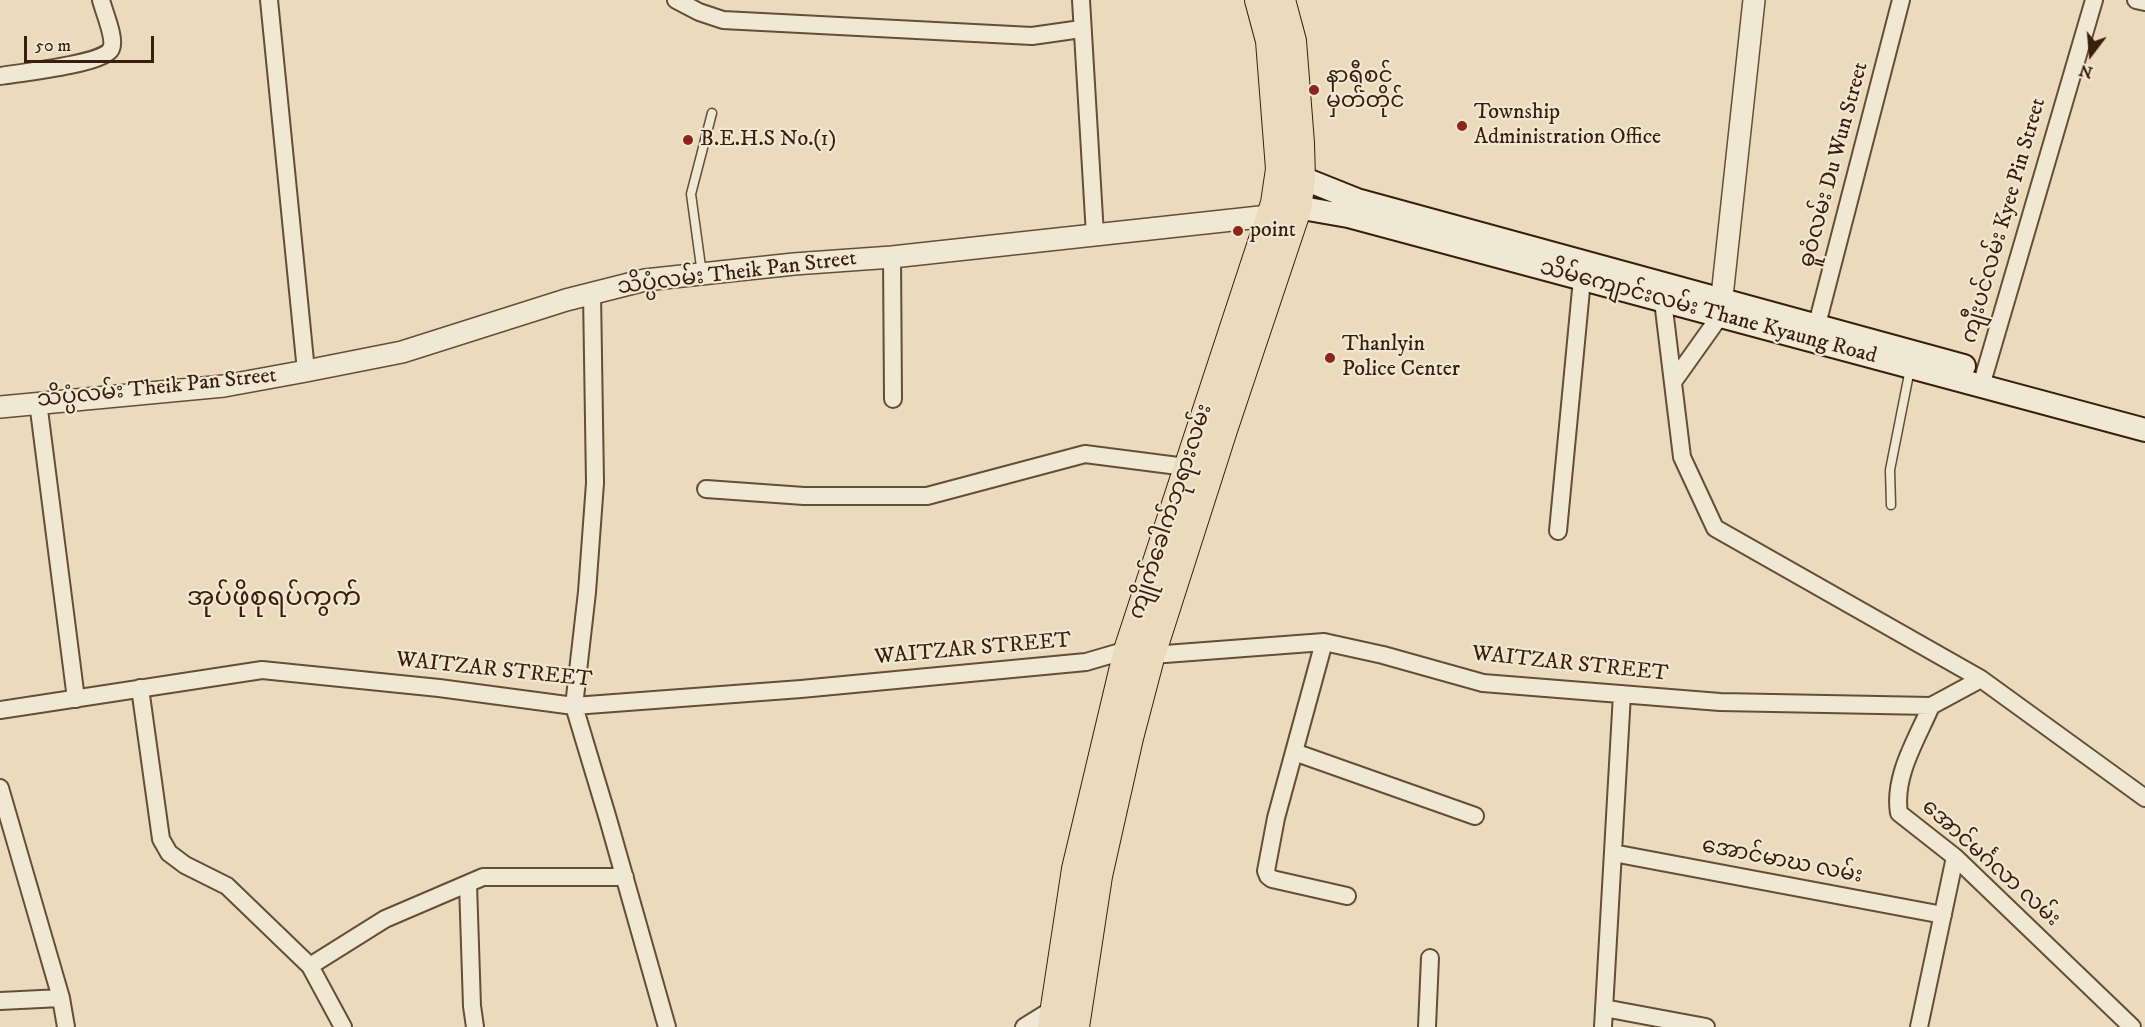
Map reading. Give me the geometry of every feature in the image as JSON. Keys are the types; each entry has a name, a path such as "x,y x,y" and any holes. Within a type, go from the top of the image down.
{"main road":[{"name":"ကျိုက်ခေါက်ဘုရားလမ်း","path":"1076,1027 1099,876 1130,738 1152,655 1299,209 1269,41 1258,0"},
{"name":"ကျိုက်ခေါက်ဘုရားလမ်း","path":"1052,1018 1075,869 1127,650 1269,216 1291,174 1301,143 1293,41 1282,0"},
{"name":"သိမ်ကျောင်းလမ်း Thane Kyaung Road","path":"1291,174 1357,200 1591,264 1722,307 1983,378 2145,416"},
{"name":"သိမ်ကျောင်းလမ်း Thane Kyaung Road","path":"1269,216 1308,209 1348,216 1663,301 1722,307"},
{"name":"သိမ်ကျောင်းလမ်း Thane Kyaung Road","path":"1983,378 2145,430"}],"street":[{"path":"0,76 88,62 106,55 111,50 113,42 101,0"},
{"path":"269,0 306,371"},
{"path":"676,0 699,12 723,20 1032,36 1081,29"},
{"path":"1081,0 1095,235"},
{"path":"1672,382 1722,307 1754,0"},
{"name":"ဓူဝံလမ်း Du Wun Street","path":"1815,333 1901,0"},
{"name":"ကျီးပင်လမ်း Kyee Pin Street","path":"1983,378 2094,0"},
{"path":"2136,0 2145,2"},
{"name":"သိပ္ပံလမ်း Theik Pan Street","path":"0,407 225,386 306,371 402,352 591,293 645,280 892,257 1269,216"},
{"path":"892,257 893,399"},
{"path":"1558,531 1582,279"},
{"path":"591,293 595,483 587,592 574,706 667,1027"},
{"path":"1663,301 1682,456 1715,528 1981,679 2145,798"},
{"path":"38,402 76,699"},
{"path":"706,489 804,496 927,496 1085,454 1186,467"},
{"path":"1324,642 1276,818 1266,871 1272,879 1347,896"},
{"name":"WAITZAR STREET","path":"1152,655 1324,642 1383,655 1483,683 1720,702 1931,706 1981,679"},
{"name":"WAITZAR STREET","path":"0,710 262,670 439,688 574,706 801,689 1086,662 1127,650"},
{"path":"140,688 161,838 169,853 185,865 227,886 310,966 343,1027"},
{"path":"1603,1027 1622,694"},
{"name":"အောင်မင်္ဂလာ လမ်း","path":"1931,706 1900,779 1897,792 1899,813 1955,857 2132,1027"},
{"path":"1294,752 1475,816"},
{"path":"0,788 61,998 66,1027"},
{"name":"အောင်မာဃ လမ်း","path":"1613,853 1943,915"},
{"path":"1919,1027 1955,857"},
{"path":"310,966 385,920 483,877 625,877"},
{"path":"468,884 472,1006 475,1027"},
{"path":"1427,1027 1430,958"},
{"path":"0,1001 61,998"},
{"path":"1604,1008 1706,1027"},
{"path":"1024,1027 1052,1018"}],"lane":[{"path":"702,274 691,194 712,113"},
{"path":"1892,506 1890,470 1913,359"}],"place":[{"name":"နာရီစင် မှတ်တိုင်","path":"1314,90"},
{"name":"Township Administration Office","path":"1462,126"},
{"name":"B.E.H.S No.(1)","path":"688,140"},
{"name":"point","path":"1238,231"},
{"name":"Thanlyin Police Center","path":"1330,358"}],"district":[{"name":"အုပ်ဖိုစုရပ်ကွက်","path":"274,600"}]}
